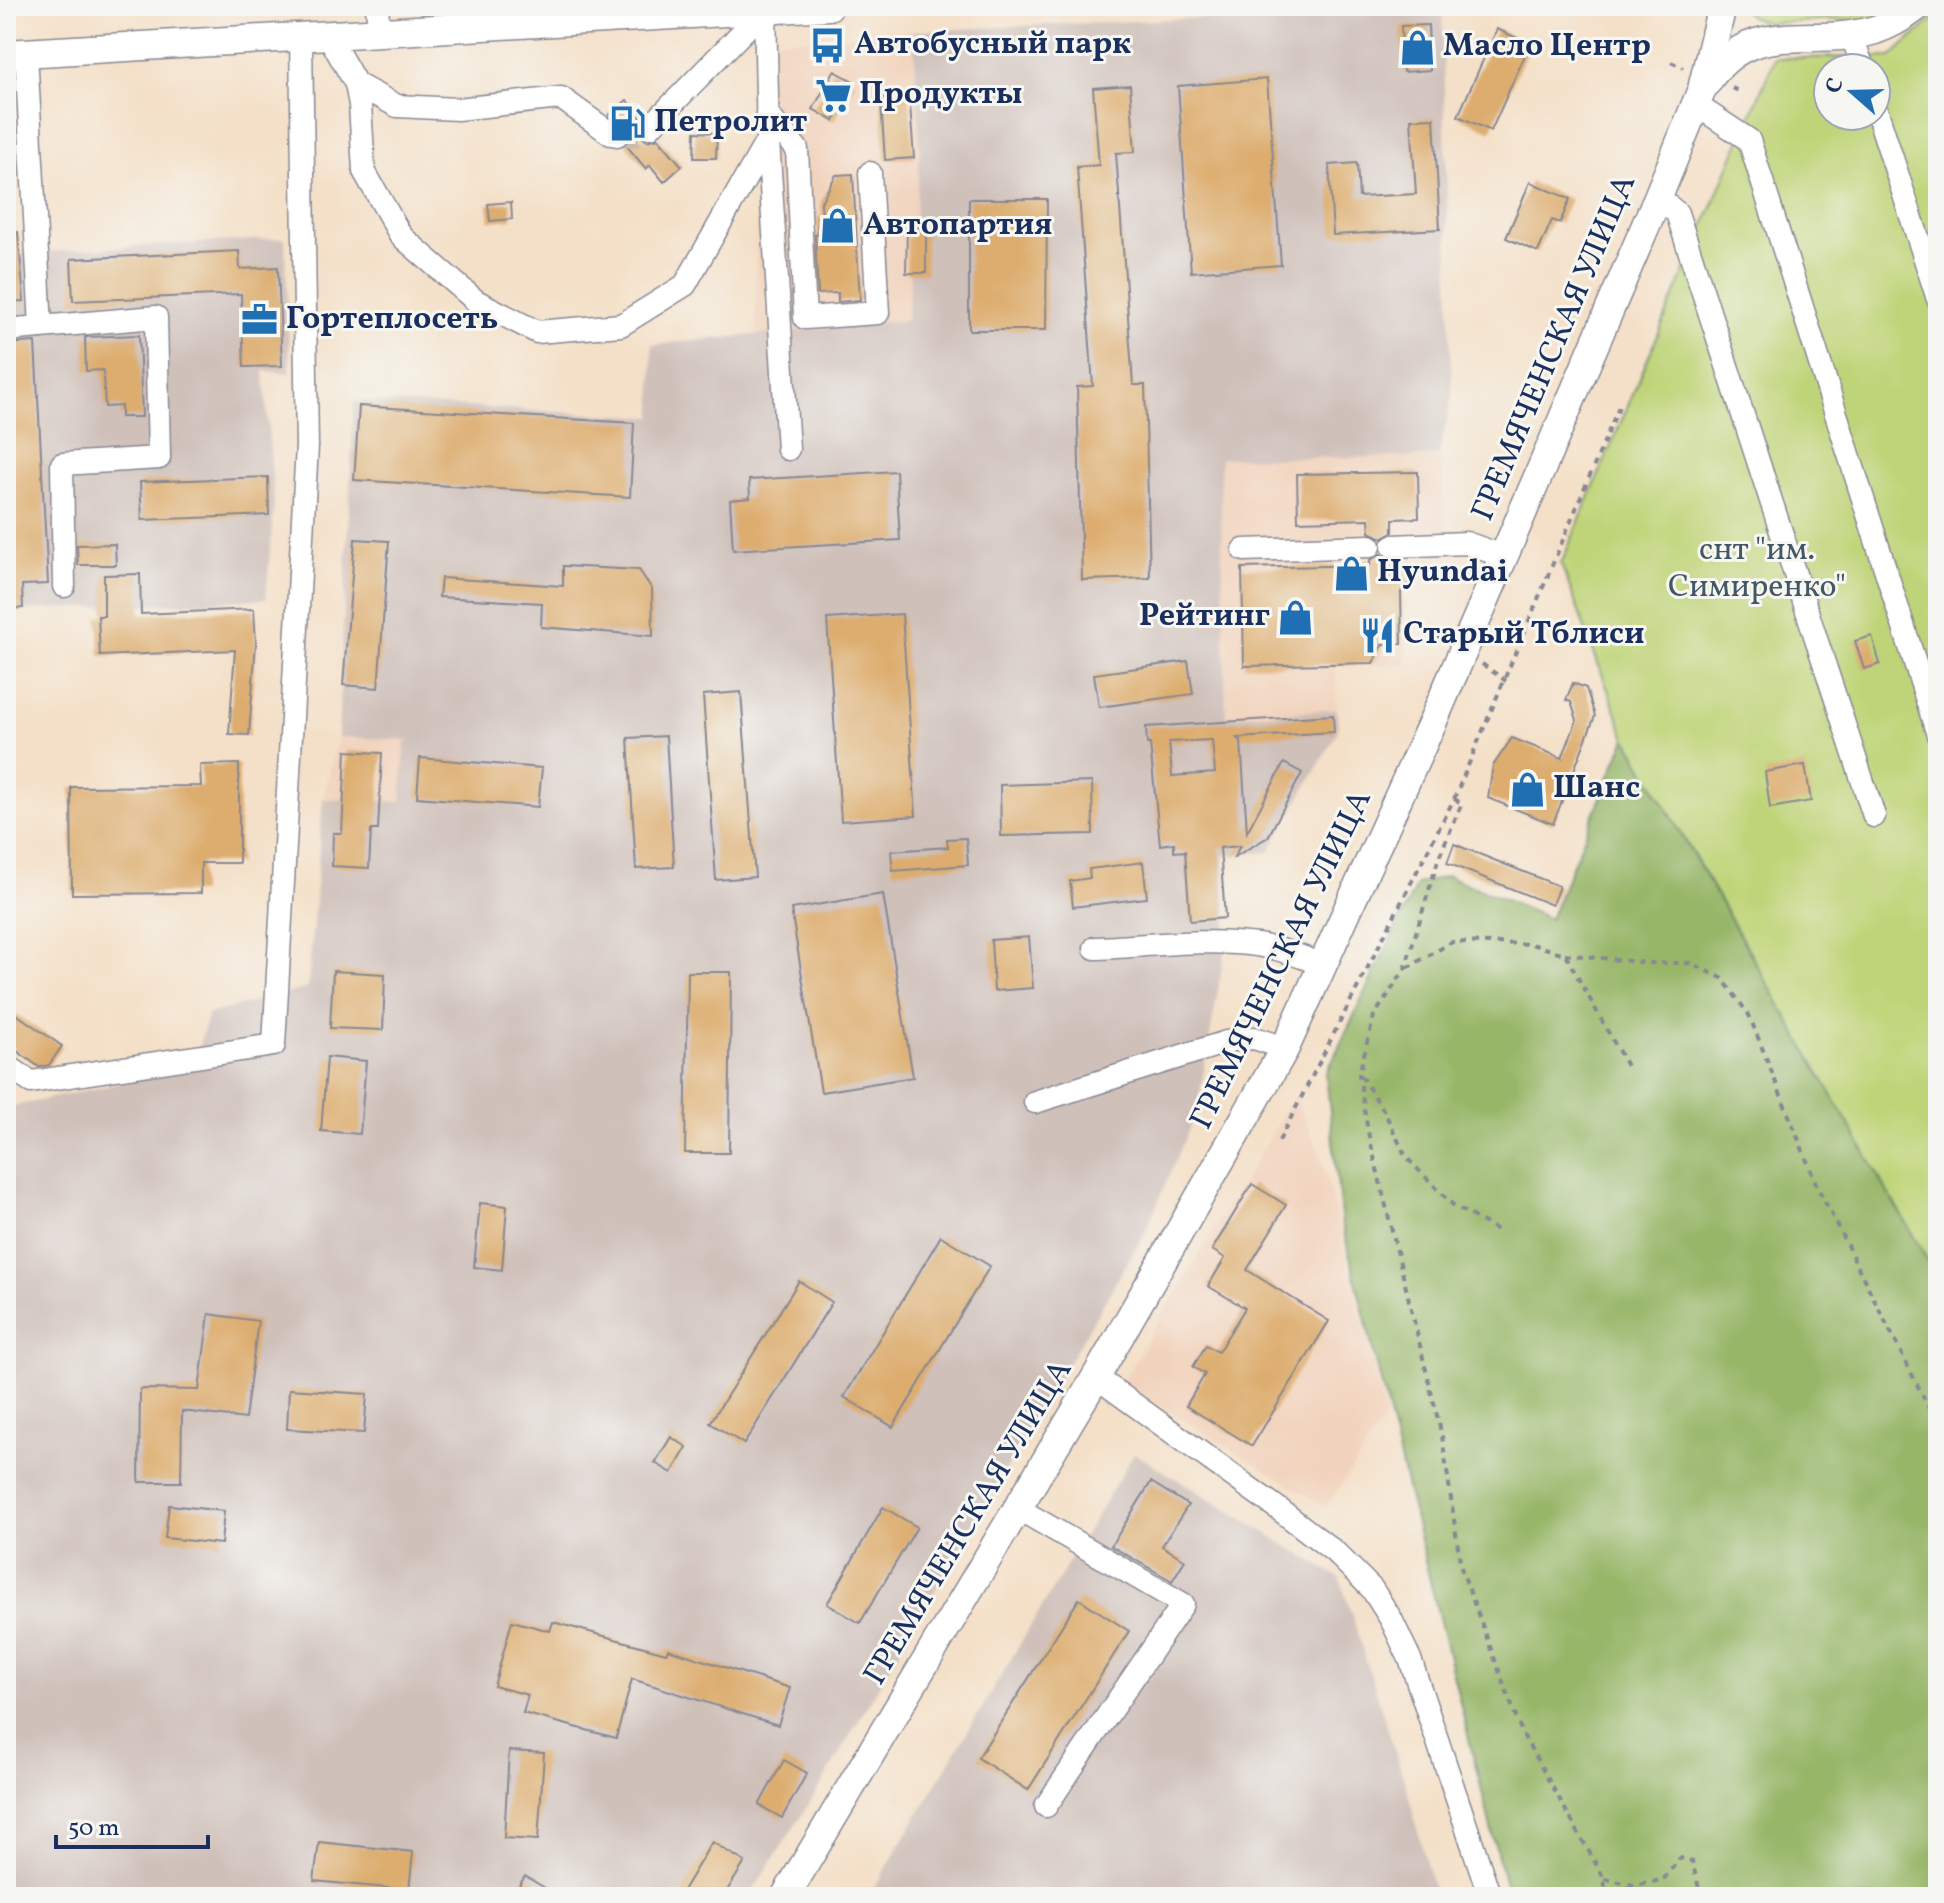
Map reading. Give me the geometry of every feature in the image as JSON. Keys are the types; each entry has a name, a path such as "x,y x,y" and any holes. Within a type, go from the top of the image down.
{"main road":[{"path":"16,54 315,36 378,19 829,6"},
{"path":"1720,7 1736,27 1765,39"},
{"path":"1699,97 1720,7"},
{"path":"1699,97 1713,72 1743,46 1765,39 1873,31 1913,8"},
{"name":"ГРЕМЯЧЕНСКАЯ УЛИЦА","path":"785,1897 1096,1377 1285,1048 1433,721 1699,97"}],"lane":[{"path":"765,9 768,139 788,449"},
{"path":"650,127 765,9"},
{"path":"1851,33 1858,52"},
{"path":"315,36 356,84 397,106 457,109 561,98 611,134 617,135"},
{"path":"6,1065 31,1082 274,1045 307,446 315,36"},
{"path":"16,54 41,327"},
{"path":"356,84 364,171 401,236 476,301 537,332 621,325 685,285 768,139"},
{"path":"1699,97 1749,140 1938,735"},
{"path":"767,114 797,149 805,318 878,313 870,173"},
{"path":"1884,132 1938,299"},
{"path":"1658,197 1677,213 1874,816"},
{"path":"6,330 156,317 159,458 62,464 64,586"},
{"path":"1393,546 1466,543 1503,556"},
{"path":"1244,550 1370,546"},
{"path":"1095,948 1257,944 1292,952 1322,965"},
{"path":"1035,1102 1233,1040 1254,1038 1285,1048"},
{"path":"1096,1377 1335,1552 1372,1589 1410,1659 1490,1897"},
{"path":"1017,1508 1183,1604 1046,1806"}],"path":[{"path":"1279,1141 1454,799 1620,404"},
{"path":"1454,799 1462,803 1439,857 1405,969 1374,1016 1359,1074 1368,1132 1442,1436 1461,1568 1522,1733 1604,1878 1606,1897"},
{"path":"1405,969 1452,942 1531,944 1565,954 1648,963 1690,963 1722,978 1749,1015 1817,1186 1938,1426"},
{"path":"1565,954 1627,1066"},
{"path":"1359,1074 1384,1111 1406,1157 1454,1206 1497,1230"},
{"path":"1604,1878 1633,1885 1663,1880 1680,1858 1692,1861 1700,1892 1713,1897"}],"shaded area":[{"path":"1442,7 1452,396 1439,455 1220,458 1226,717 1337,709 1338,731 1269,852 1224,855 1227,939 1197,1110 1144,1234 818,1790 749,1897 6,1897 6,1108 193,1067 208,1014 308,988 323,799 401,802 405,743 412,740 338,737 354,401 653,417 652,345 907,320 920,151 913,31"},
{"path":"913,31 920,151 907,320 756,335 755,42"},
{"path":"285,238 290,373 264,371 274,504 266,599 6,611 6,254"},
{"path":"1418,452 1423,457 1441,459 1448,551 1404,554 1407,664 1336,666 1337,709 1226,718 1220,458"},
{"path":"338,737 416,740 405,743 401,803 323,799"},
{"path":"1295,1096 1322,1159 1386,1418 1326,1507 1122,1382"},
{"path":"1134,1453 1340,1578 1408,1793 1435,1897 869,1897"}],"green space":[{"path":"1739,6 1894,6 1875,19 1767,23 1751,17"},
{"name":"снт \"им. Симиренко\"","path":"1938,14 1938,1279 1626,738 1561,564 1775,58 1812,58 1812,132 1892,132 1892,56"},
{"path":"1626,738 1938,1279 1938,1897 1508,1897 1342,1224 1326,1074 1417,884 1448,876 1550,919"}],"building":[{"path":"1428,25 1430,70 1403,72 1401,26"},
{"path":"1497,29 1530,44 1491,131 1458,116"},
{"path":"834,71 855,82 834,121 813,109"},
{"path":"1267,79 1281,265 1191,272 1178,86"},
{"path":"1130,85 1135,152 1116,153 1133,385 1145,385 1150,578 1082,580 1077,387 1093,386 1077,167 1099,165 1093,88"},
{"path":"909,92 914,158 885,160 881,102 888,94"},
{"path":"627,100 640,117 636,124 640,136 647,141 658,138 682,166 664,182 650,165 646,169 626,145 631,137 626,125 609,115"},
{"path":"1434,118 1440,229 1333,235 1329,165 1357,163 1359,197 1416,194 1411,119"},
{"path":"695,132 717,133 716,158 694,158"},
{"name":"Автопартия","path":"853,174 860,300 838,302 838,293 818,294 817,217 822,216 821,202 836,175"},
{"path":"1530,182 1570,199 1560,223 1552,220 1538,252 1506,238"},
{"path":"969,199 1047,199 1046,330 969,330"},
{"path":"511,202 512,219 490,221 488,204"},
{"path":"907,228 926,228 926,273 906,273"},
{"path":"18,232 24,301 6,302 6,233"},
{"path":"239,251 240,269 278,267 282,366 244,367 241,294 73,301 71,259"},
{"path":"139,335 142,417 121,417 121,406 105,407 103,370 86,371 85,337"},
{"path":"35,342 48,584 22,585 23,608 6,609 6,586 10,586 6,508 6,344"},
{"path":"359,406 634,423 630,497 354,480"},
{"path":"896,471 900,540 733,550 730,500 750,498 749,480"},
{"path":"1418,472 1419,518 1393,519 1393,532 1382,538 1370,532 1369,519 1298,521 1297,474"},
{"path":"268,477 269,515 142,520 140,482"},
{"path":"355,539 389,541 378,688 343,685"},
{"path":"115,544 116,565 78,565 77,545"},
{"name":"Рейтинг","path":"1381,554 1395,560 1411,581 1401,592 1402,644 1383,644 1373,663 1244,666 1242,568 1370,565 1370,560"},
{"path":"563,566 639,570 652,589 653,636 541,627 542,603 439,597 441,578 563,586"},
{"path":"140,574 141,614 254,609 256,643 249,735 229,734 235,650 100,656 98,616 104,616 104,575"},
{"path":"902,614 916,816 841,821 827,619"},
{"path":"1872,636 1880,664 1864,669 1855,641"},
{"path":"1188,661 1193,694 1099,707 1094,674"},
{"name":"Шанс","path":"1573,683 1586,688 1595,716 1553,824 1488,798 1493,766 1512,738 1562,758 1577,720 1571,702 1566,700"},
{"path":"741,692 755,877 716,880 703,695"},
{"path":"1333,715 1334,732 1237,738 1241,741 1247,832 1284,763 1302,773 1268,837 1234,857 1240,846 1220,848 1225,918 1190,921 1185,851 1174,852 1174,843 1160,845 1146,727","holes":["1212,740 1215,773 1172,776 1169,742"]},
{"path":"666,736 674,867 636,869 628,738"},
{"path":"346,751 382,753 378,830 371,830 369,868 332,866 333,833 342,833"},
{"path":"420,758 542,768 538,807 417,797"},
{"path":"239,764 239,863 201,863 201,893 72,894 71,787 201,786 200,765"},
{"path":"1805,765 1811,801 1770,808 1765,772"},
{"path":"1092,782 1093,834 1001,836 1000,785"},
{"path":"966,838 968,865 893,871 891,851 948,847 947,839"},
{"path":"1454,844 1559,886 1552,905 1447,863"},
{"path":"1143,862 1147,898 1073,907 1070,881 1090,878 1089,869"},
{"path":"883,894 913,1077 821,1092 791,909"},
{"path":"1029,937 1033,988 994,991 991,940"},
{"path":"333,971 385,974 383,1030 330,1028"},
{"path":"688,972 731,972 729,1153 685,1153"},
{"path":"6,1007 62,1046 49,1065 39,1067 6,1043"},
{"path":"327,1057 366,1061 360,1134 321,1131"},
{"path":"1252,1184 1286,1205 1247,1270 1329,1321 1252,1446 1186,1406 1205,1374 1193,1367 1206,1345 1218,1352 1245,1308 1208,1286 1225,1258 1212,1250"},
{"path":"480,1203 507,1206 502,1270 474,1267"},
{"path":"941,1236 990,1266 893,1427 844,1397"},
{"path":"799,1281 832,1302 744,1444 710,1423"},
{"path":"209,1314 258,1321 245,1419 182,1411 181,1482 139,1482 140,1389 199,1390"},
{"path":"289,1389 367,1394 364,1433 287,1429"},
{"path":"671,1437 687,1447 672,1473 655,1463"},
{"path":"1151,1482 1188,1505 1162,1546 1185,1560 1172,1581 1111,1546"},
{"path":"169,1505 224,1511 221,1544 165,1538"},
{"path":"883,1507 917,1527 860,1623 827,1604"},
{"path":"1079,1599 1129,1631 1028,1790 978,1758"},
{"path":"512,1621 550,1631 553,1622 666,1653 668,1649 790,1688 778,1725 632,1679 616,1738 523,1713 528,1695 494,1686"},
{"path":"509,1751 544,1753 538,1840 504,1838"},
{"path":"784,1760 807,1773 782,1818 759,1805"},
{"path":"319,1842 413,1852 409,1890 314,1881"},
{"path":"712,1842 745,1862 723,1897 679,1897"},
{"path":"525,1876 560,1897 512,1897"}],"tunnel":[{"path":"617,135 641,136 650,127"}],"place":[{"name":"Автобусный парк","path":"828,45"},
{"name":"Масло Центр","path":"1417,47"},
{"name":"Продукты","path":"833,95"},
{"name":"Петролит","path":"628,123"},
{"name":"Автопартия","path":"837,226"},
{"name":"Гортеплосеть","path":"260,320"},
{"name":"Hyundai","path":"1351,573"},
{"name":"Рейтинг","path":"1296,617"},
{"name":"Старый Тблиси","path":"1377,635"},
{"name":"Шанс","path":"1527,789"}]}
